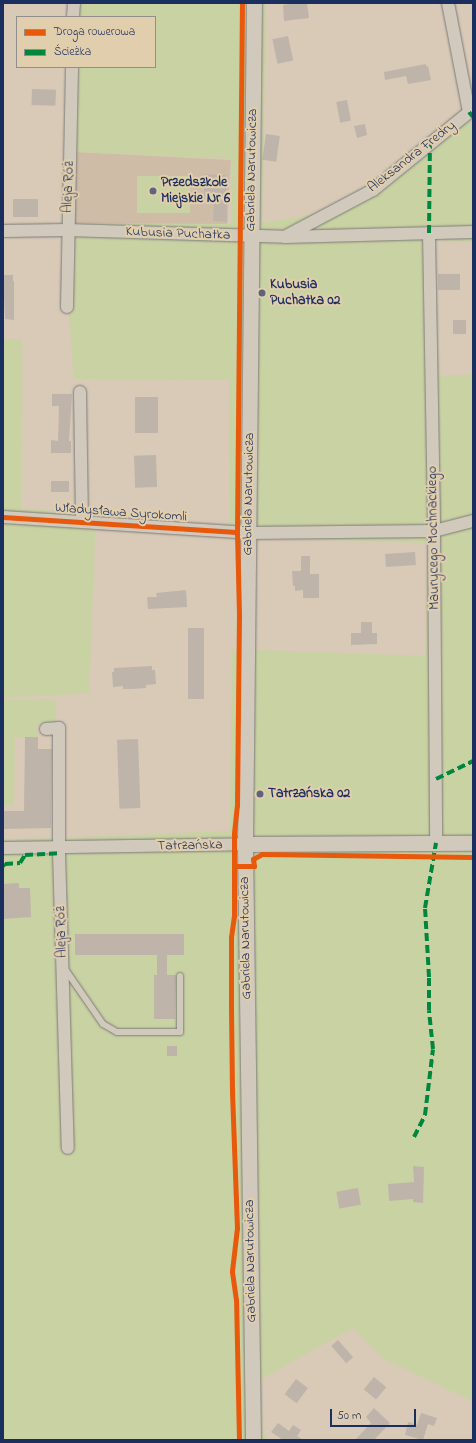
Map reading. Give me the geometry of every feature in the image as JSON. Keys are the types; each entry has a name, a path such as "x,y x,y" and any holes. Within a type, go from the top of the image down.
{"street":[{"path":"73,16 74,3"},
{"name":"Gabriela Narutowicza","path":"253,1440 245,844 254,3"},
{"path":"448,3 471,110"},
{"name":"Aleja Róż","path":"67,307 67,230 72,68"},
{"name":"Aleksandra Fredry","path":"285,237 373,190 471,110"},
{"name":"Kubusia Puchatka","path":"3,231 67,230 285,237 473,232"},
{"name":"Maurycego Mochnackiego","path":"429,233 434,531 436,843"},
{"path":"80,392 82,522"},
{"name":"Władysława Syrokomli","path":"3,517 248,532 434,531 473,520"},
{"name":"Aleja Róż","path":"46,729 59,728 59,848 68,1148"},
{"name":"Tatrzańska","path":"3,848 245,844 473,843"}],"lane":[{"path":"63,966 104,1024 117,1032 180,1032 180,976"}],"shaded area":[{"name":"Przedszkole Miejskie Nr 6","path":"76,152 231,160 227,231 72,223"}],"green space":[{"path":"68,3 266,3 262,223 317,214 369,184 473,101 473,242 435,240 439,376 473,374 473,1401 383,1359 353,1328 261,1379 263,1434 270,1440 3,1440 3,840 230,831 232,649 426,656 427,543 230,537 229,380 74,379 62,237 66,68 156,68 156,16 68,16","holes":["77,152 231,159 231,224 74,223"]},
{"path":"137,176 190,176 190,213 137,213"},
{"path":"3,339 22,339 21,509 96,513 89,693 3,698"},
{"path":"55,699 56,723 38,724 38,737 15,737 14,805 3,805 3,700"}],"building":[{"path":"307,3 309,18 284,21 283,5"},
{"path":"288,36 293,60 278,64 272,39"},
{"path":"426,64 426,66 428,66 431,80 408,84 406,76 385,80 384,72"},
{"path":"32,89 56,90 55,106 31,105"},
{"path":"347,100 351,121 340,123 336,102"},
{"path":"365,124 367,135 357,138 354,126"},
{"path":"266,134 280,136 276,162 262,160"},
{"path":"204,174 226,175 227,222 213,221 214,203 204,202"},
{"path":"13,199 38,199 38,217 13,217"},
{"path":"438,274 460,274 460,290 438,290"},
{"path":"3,275 13,275 14,320 5,319"},
{"path":"453,320 466,320 466,334 453,334"},
{"path":"52,394 72,394 69,441 71,441 71,453 51,453 51,440 58,441 59,406 52,406"},
{"path":"135,397 158,397 158,433 135,433"},
{"path":"156,455 157,487 135,488 134,456"},
{"path":"51,481 69,481 69,492 51,492"},
{"path":"415,552 416,565 386,567 385,554"},
{"path":"301,556 310,556 310,574 319,574 319,598 303,598 303,590 295,591 295,586 293,586 292,571 301,571"},
{"path":"186,590 187,607 148,609 147,597 157,597 156,593"},
{"path":"361,622 372,622 372,633 377,633 377,644 351,645 351,633 361,633"},
{"path":"188,628 204,628 204,699 188,699"},
{"path":"152,666 152,670 155,670 156,684 146,685 146,688 132,689 123,689 123,686 113,687 112,672 114,672 114,668"},
{"path":"25,737 38,737 38,749 52,749 51,828 3,829 3,811 24,811"},
{"path":"138,739 140,808 119,809 117,740"},
{"path":"19,883 19,888 30,888 31,917 3,919 3,884"},
{"path":"75,934 184,934 184,955 167,955 167,975 176,975 175,1019 154,1019 154,975 157,975 157,955 75,955"},
{"path":"167,1046 177,1046 177,1056 167,1056"},
{"path":"413,1166 424,1167 423,1203 413,1202 413,1199 389,1201 388,1184 414,1182"},
{"path":"358,1188 361,1205 339,1209 336,1192"},
{"path":"338,1340 353,1357 346,1363 331,1346"},
{"path":"374,1377 386,1387 376,1400 364,1389"},
{"path":"296,1379 308,1388 297,1403 285,1394"},
{"path":"374,1408 390,1423 374,1440 355,1440 371,1423 366,1417"},
{"path":"421,1413 437,1418 434,1426 428,1424 423,1440 405,1435 408,1422 417,1425"},
{"path":"278,1423 289,1431 293,1425 301,1430 297,1436 303,1440 283,1440 271,1432"}],"marked path":[{"path":"469,112 473,117"},
{"path":"429,233 430,144"},
{"path":"436,779 473,761"},
{"path":"414,1137 425,1115 433,1049 429,1010 429,977 425,908 436,843"},
{"path":"3,866 5,864 20,863 25,855 59,853"}],"cycle path":[{"path":"239,1440 236,1300 232,1271 237,1228 232,1090 231,937 234,915 234,833 237,806 239,614 237,532 242,3"},
{"path":"3,517 237,532"},
{"path":"234,866 254,866 253,859 262,854 473,857"}],"place":[{"name":"Przedszkole Miejskie Nr 6","path":"153,191"},
{"name":"Kubusia Puchatka 02","path":"262,293"},
{"name":"Tatrzańska 02","path":"260,794"}]}
